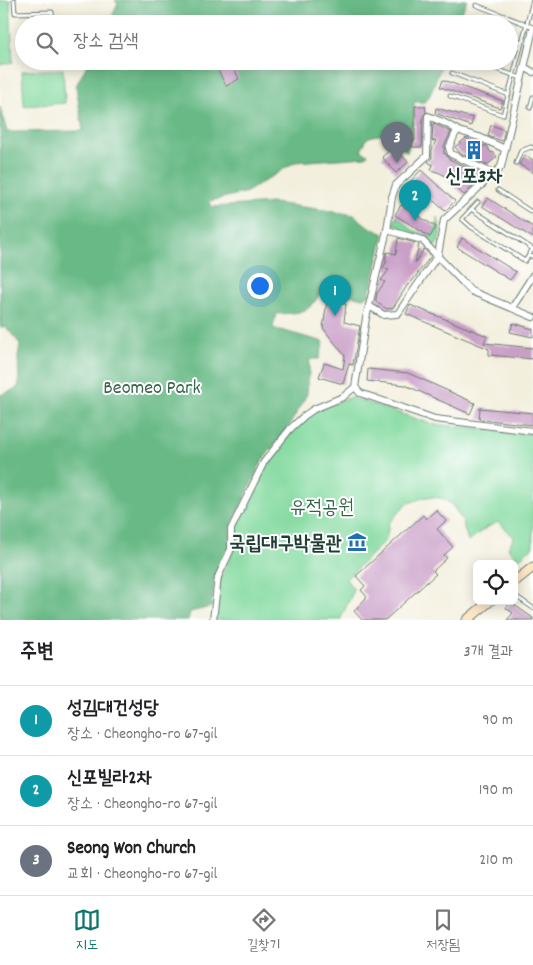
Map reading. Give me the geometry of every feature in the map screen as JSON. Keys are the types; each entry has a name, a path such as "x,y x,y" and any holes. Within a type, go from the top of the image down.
{"main road":[{"path":"518,579 533,567"},
{"path":"467,620 485,605"}],"street":[{"path":"369,306 384,315 397,314 438,255 444,220 501,167 533,28"},
{"path":"524,67 533,72"},
{"path":"213,620 218,577 231,549 231,529 264,462 290,429 304,416 314,409 343,397 355,387 369,306 388,230 392,197 396,185 427,156 428,116 446,123 457,130 506,149"},
{"path":"457,130 449,148 451,154 494,174"},
{"path":"388,230 422,240 471,291 533,317"},
{"path":"512,308 533,275"},
{"path":"355,387 360,393 436,419 533,431"}],"lane":[{"path":"14,0 15,13 52,12 52,15"},
{"path":"518,59 533,0"},
{"path":"476,5 501,15"},
{"path":"518,22 533,28"},
{"path":"518,41 522,42"},
{"path":"498,70 522,79"},
{"path":"450,96 503,115 515,70"},
{"path":"452,73 509,94"},
{"path":"530,108 533,98"},
{"path":"516,163 521,151 533,148"},
{"path":"498,190 533,213"},
{"path":"471,209 533,249 531,256 525,261 471,227 462,219 471,209 478,202"},
{"path":"518,598 533,608"}],"green space":[{"path":"0,0 10,0 13,62 0,65"},
{"path":"115,0 467,0 461,15 112,15 118,4"},
{"path":"63,70 65,103 24,106 22,71"},
{"name":"Beomeo Park","path":"84,70 440,70 430,95 425,102 414,102 414,118 407,153 390,137 385,135 374,136 367,138 361,151 368,154 366,157 295,162 247,192 210,201 212,207 273,203 354,215 369,227 384,234 369,295 363,298 322,289 314,303 304,310 276,314 273,328 324,342 319,359 310,359 307,394 289,426 262,461 230,528 231,546 215,577 211,607 190,612 188,620 0,620 0,395 16,389 19,384 18,357 20,344 6,327 0,327 0,107 7,132 83,131 76,86"},
{"path":"395,217 412,230 430,238 437,227 437,217 440,233 437,245 434,248 425,238 402,231 401,227 394,224"},
{"name":"유적공원","path":"351,397 432,424 533,434 533,547 518,559 508,548 514,537 498,522 468,541 462,520 452,505 442,498 425,497 406,504 389,523 386,540 346,579 354,590 340,620 215,620 220,579 235,548 234,529 266,463 292,430 315,410"}],"building":[{"path":"218,70 235,70 239,79 226,86"},
{"path":"443,80 503,101 500,108 440,87"},
{"path":"415,106 425,106 422,147 412,147 412,141 415,141"},
{"path":"436,108 473,118 471,126 435,113"},
{"path":"433,123 451,132 444,146 444,154 449,159 483,175 464,195 449,182 451,179 431,170 433,165 428,162 432,158 432,150 436,140 432,141"},
{"path":"491,125 505,130 502,141 488,136"},
{"name":"신포3차","path":"466,138 473,144 477,142 484,147 485,145 487,146 491,153 493,152 497,157 487,165 460,153 455,147"},
{"path":"394,146 408,162 396,173 382,157"},
{"path":"525,155 533,160 533,173 519,164"},
{"path":"421,170 455,201 445,211 420,188 412,197 403,189"},
{"path":"488,198 533,227 533,238 482,206"},
{"path":"401,205 436,227 430,237 395,215"},
{"path":"398,238 419,244 415,263 424,249 431,256 408,284 393,308 387,309 376,302 376,299 377,293 385,282 381,280 389,270 383,268 387,261 385,261 387,252 396,254"},
{"path":"462,238 516,272 510,280 457,247"},
{"path":"327,301 346,304 344,322 360,326 353,365 349,364 343,384 319,377 324,363 343,369 345,356 323,328"},
{"path":"410,305 487,336 484,343 533,348 533,359 489,355 489,349 406,314"},
{"path":"513,323 533,329 533,337 510,332"},
{"path":"368,369 408,373 475,403 470,414 405,385 367,381"},
{"path":"480,408 533,413 533,425 479,419"},
{"path":"436,510 446,521 437,529 453,547 444,555 447,558 433,571 436,574 385,620 362,620 354,611 367,597 361,590 365,586 356,576 423,515 426,519"},
{"path":"508,605 514,605 533,618 533,620 507,620 513,613 506,608"}],"place":[{"name":"신포3차","path":"474,150"},
{"name":"Seong Won Church","path":"397,163"},
{"name":"신포빌라2차","path":"415,221"},
{"name":"성김대건성당","path":"335,316"},
{"name":"국립대구박물관","path":"357,542"}]}
